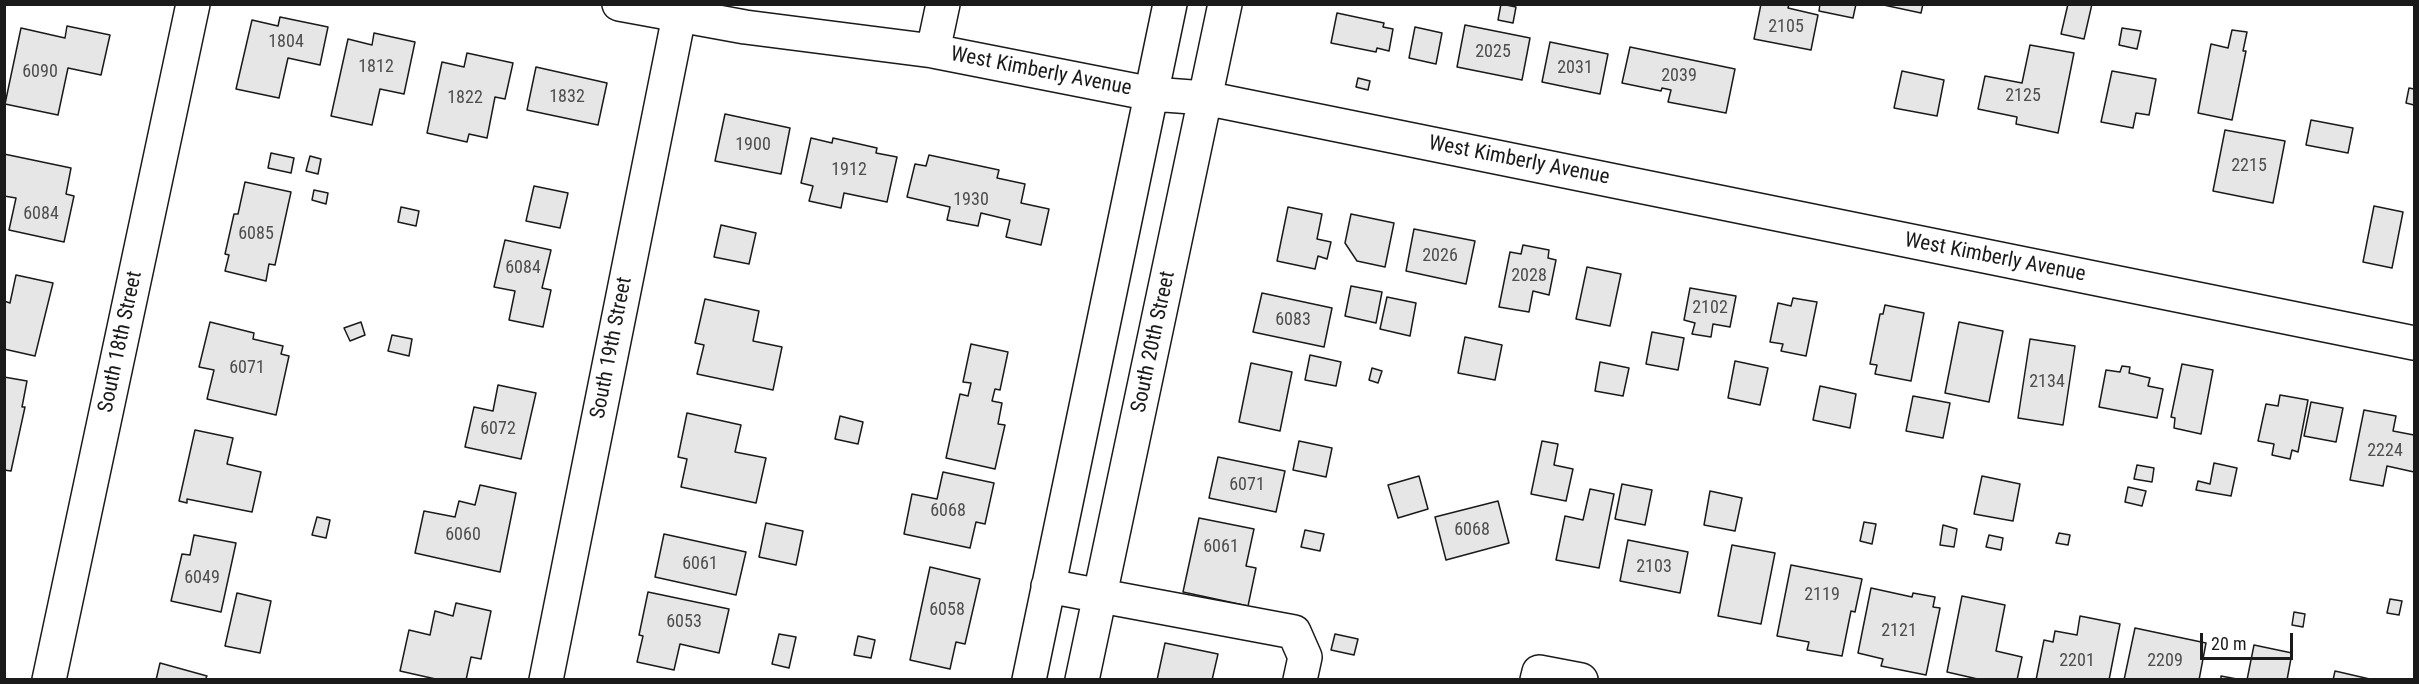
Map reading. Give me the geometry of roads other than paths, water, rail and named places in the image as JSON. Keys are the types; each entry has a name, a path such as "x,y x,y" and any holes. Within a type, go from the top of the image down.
{"street":[{"name":"South 18th Street","path":"49,680 193,4"},
{"name":"West Kimberly Avenue","path":"619,4 745,27 933,51 1152,94 1205,98 2415,343"},
{"path":"933,51 943,4"},
{"path":"1029,680 1170,4"},
{"name":"South 20th Street","path":"1083,680 1225,4"},
{"name":"South 19th Street","path":"546,680 679,16"},
{"path":"1048,586 1294,632 1305,657 1300,680"},
{"path":"1538,676 1581,680"}]}
